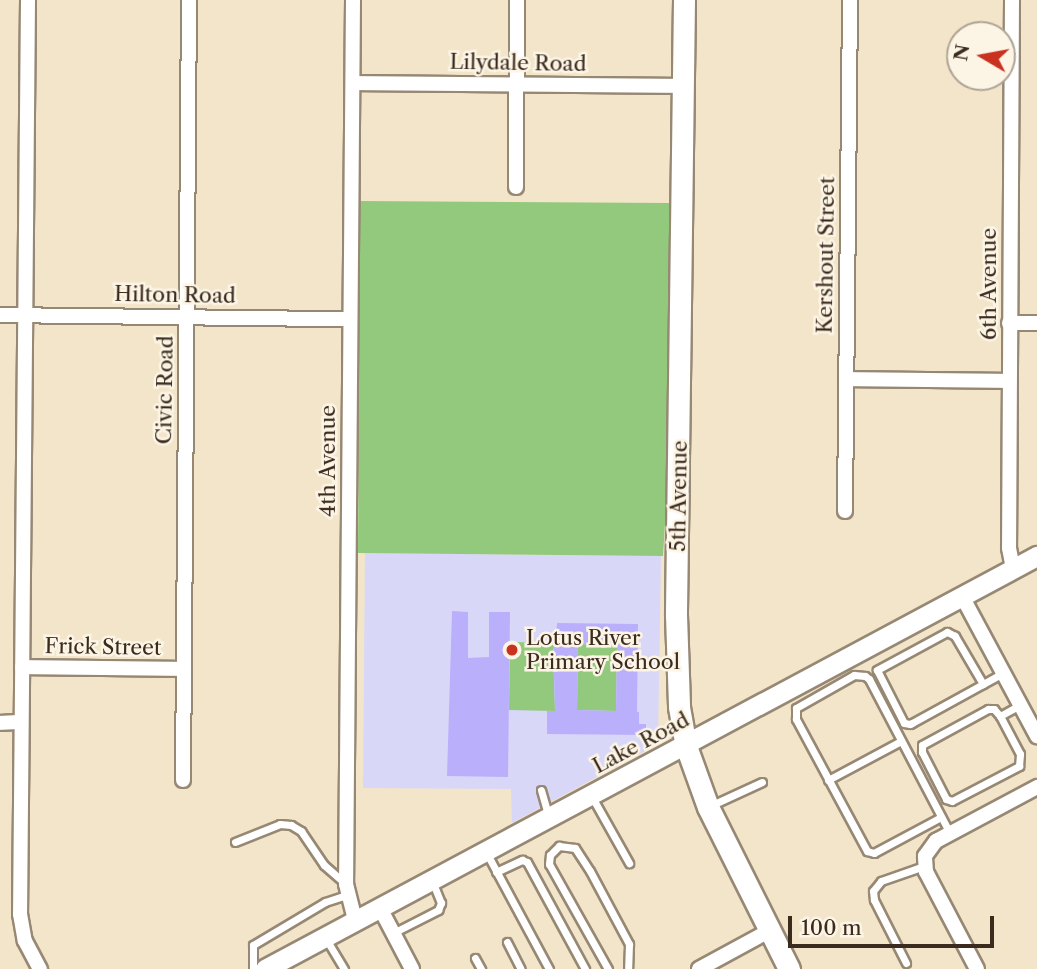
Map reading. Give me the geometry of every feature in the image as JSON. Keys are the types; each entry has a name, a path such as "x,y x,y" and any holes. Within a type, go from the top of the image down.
{"main road":[{"name":"5th Avenue","path":"684,0 676,625 678,697 686,746 708,807 789,969"}],"street":[{"path":"27,0 20,914 25,941 40,969"},
{"name":"Civic Road","path":"183,780 189,0"},
{"name":"4th Avenue","path":"353,0 346,890 355,920"},
{"path":"516,187 517,0"},
{"name":"Kershout Street","path":"845,511 850,0"},
{"name":"6th Avenue","path":"1012,0 1009,548 1013,569"},
{"name":"Lilydale Road","path":"353,83 683,86"},
{"name":"Hilton Road","path":"0,315 350,318"},
{"path":"1009,323 1037,323"},
{"path":"846,379 1009,381"},
{"name":"Lake Road","path":"265,969 963,598 1037,556"},
{"path":"963,598 1037,736"},
{"name":"Frick Street","path":"22,667 183,669"},
{"path":"0,723 21,722"},
{"path":"977,969 924,866 925,856 931,845 950,833 1037,787"},
{"path":"380,908 412,969"},
{"path":"699,969 769,931"}],"lane":[{"path":"983,684 955,636 947,632 877,670 904,723 910,724 983,684 1003,673"},
{"path":"941,817 870,853 865,849 796,719 795,710 799,705 854,676 861,675 869,679 950,833"},
{"path":"1000,716 1020,705"},
{"path":"988,709 994,709 1000,716 1020,754 1019,766 952,801 946,799 922,752 922,745 988,709"},
{"path":"828,780 901,741"},
{"path":"708,807 762,782"},
{"path":"541,790 550,818"},
{"path":"591,796 629,863"},
{"path":"235,842 280,824 291,825 301,831 324,865 346,890 254,945 253,969"},
{"path":"608,969 549,864 550,855 559,846 575,848 590,871 629,944 628,969"},
{"path":"485,852 549,969"},
{"path":"496,872 522,860 527,863 585,969"},
{"path":"906,963 874,900 873,891 881,881 924,866"},
{"path":"393,933 438,910 438,894 431,880"},
{"path":"325,936 344,969"},
{"path":"507,942 521,969"},
{"path":"475,958 481,969"}],"shaded area":[{"name":"Lotus River Primary School","path":"365,553 661,556 658,744 512,823 511,789 363,788"}],"green space":[{"path":"360,201 670,203 668,477 663,556 358,553"},
{"path":"510,642 556,643 553,649 555,711 509,710"},
{"path":"578,644 617,645 616,711 577,710"}],"building":[{"path":"452,611 468,612 468,658 489,657 489,612 510,612 508,777 447,776"},
{"path":"557,623 638,624 637,712 639,724 646,724 646,735 547,734 547,711 555,711 553,638 556,638","holes":["578,644 617,645 616,711 577,710"]}],"place":[{"name":"Lotus River Primary School","path":"512,650"}]}
